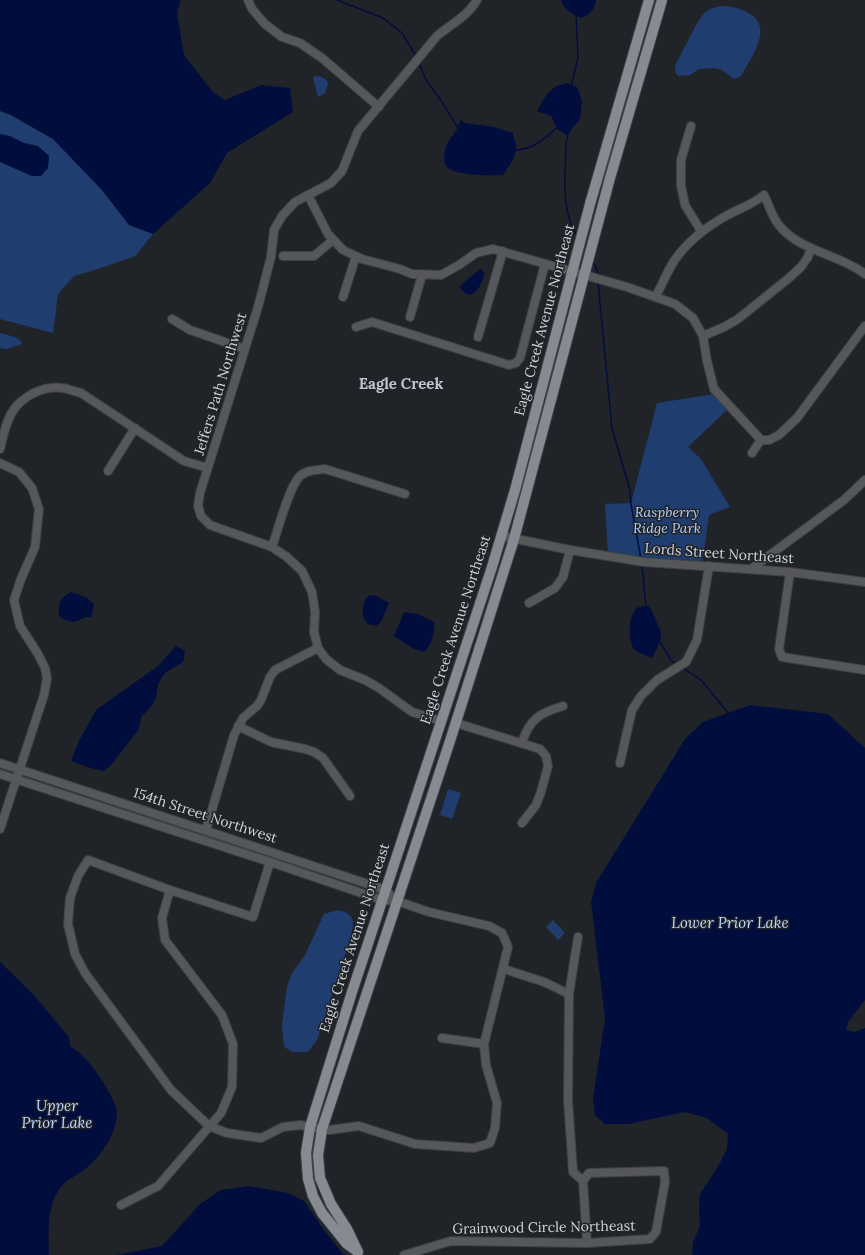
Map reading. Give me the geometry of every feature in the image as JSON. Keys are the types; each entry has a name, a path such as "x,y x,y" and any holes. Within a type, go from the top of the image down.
{"main road":[{"name":"Eagle Creek Avenue Northeast","path":"316,1128 383,895 502,536 590,204 649,0"},
{"name":"Eagle Creek Avenue Northeast","path":"359,1253 347,1244 322,1213 313,1196 308,1179 306,1153 398,901 514,539 610,178 662,0"},
{"path":"456,723 451,719 451,715 463,676 464,654"}],"street":[{"path":"248,0 252,9 265,24 282,36 300,43 322,58 379,107"},
{"name":"Jeffers Path Northwest","path":"441,721 412,712 379,688 365,680 340,670 326,659 318,648 314,632 312,592 302,571 287,557 272,547 210,525 201,516 198,506 200,493 258,307 271,257 274,230 282,216 295,202 331,183 342,171 358,131 438,36 464,16 477,0"},
{"path":"691,126 681,160 682,186 685,205 701,231"},
{"path":"308,195 321,222 333,240 343,250 356,256 412,274 441,275 476,254 493,249 656,296 675,304 693,318 703,336 714,389 761,440 770,440 780,435 798,418 865,326"},
{"path":"656,296 674,261 701,231 737,209 754,203 764,195 775,220 787,234 811,248 836,258 865,274"},
{"path":"283,256 314,256 333,240"},
{"path":"703,336 738,319 789,278 801,267 808,257 811,248"},
{"path":"478,337 503,251"},
{"path":"343,297 356,256"},
{"path":"356,327 372,322 509,365 516,363 520,358 545,264"},
{"path":"410,317 422,275"},
{"path":"172,319 190,330 245,348"},
{"path":"0,449 5,430 12,413 25,398 44,389 63,388 81,393 184,461 208,468"},
{"path":"108,471 135,428"},
{"path":"752,453 761,440"},
{"path":"0,463 19,472 32,488 39,509 35,546 14,600 20,626 38,654 45,668 47,678 44,695 0,829"},
{"path":"272,547 292,488 300,476 312,470 325,470 405,494"},
{"path":"751,569 844,500 865,480"},
{"name":"Lords Street Northeast","path":"502,536 570,550 644,562 790,572 865,582"},
{"path":"528,603 555,588 563,578 570,550"},
{"path":"620,763 632,710 641,696 657,680 686,662 697,640 709,566"},
{"path":"790,572 779,649 782,657 865,670"},
{"path":"206,830 238,726 243,718 257,706 261,700 275,670 318,648"},
{"path":"522,743 525,731 531,722 550,710 563,706"},
{"path":"456,723 540,748 546,756 548,766 541,792 536,804 522,823"},
{"path":"238,726 271,742 314,752 323,758 350,796"},
{"name":"154th Street Northwest","path":"0,763 206,830 429,912 489,926 502,933 508,947 504,969 484,1044"},
{"name":"154th Street Northwest","path":"0,774 270,862 383,895"},
{"path":"270,862 253,916 170,890 88,860 78,876 70,898 68,924 75,954 85,973 171,1090 209,1126 227,1132 262,1138 283,1128 300,1125 316,1128 342,1129 359,1126 415,1144 474,1148 490,1143 495,1128 497,1103 486,1065 484,1044 442,1038"},
{"path":"121,1205 158,1186 221,1112 232,1087 233,1044 222,1015 165,940 162,918 170,890"},
{"path":"578,937 569,994 568,1100 573,1172 583,1181 587,1243"},
{"path":"504,969 544,982 569,994"},
{"name":"Grainwood Circle Northeast","path":"404,1255 451,1241 587,1243 650,1239 656,1232 665,1182 664,1171 590,1172 583,1181"}],"green space":[{"path":"720,6 732,7 747,12 757,20 760,27 760,36 750,62 741,76 734,79 722,70 714,68 699,69 690,75 679,76 676,74 675,66 697,23 704,13 710,9"},
{"path":"315,76 323,78 328,84 325,93 318,97 313,78"},
{"path":"0,111 11,115 53,139 102,190 129,224 153,234 135,256 74,276 58,294 53,333 0,319"},
{"path":"0,333 15,337 21,341 22,344 7,349 0,348"},
{"name":"Raspberry Ridge Park","path":"715,394 728,409 688,447 701,459 730,507 709,515 702,566 608,556 605,504 631,503 657,403"},
{"path":"448,789 461,793 452,819 440,815"},
{"path":"338,910 351,916 353,927 351,937 317,1040 308,1052 293,1052 284,1047 282,1024 287,987 292,973 305,955 324,914"},
{"path":"553,920 565,933 558,940 546,927"}],"water":[{"path":"0,0 181,0 177,12 184,55 213,92 225,100 261,85 290,88 293,112 227,153 210,183 153,234 129,225 102,190 53,139 11,115 0,111"},
{"path":"561,0 596,0 592,11 582,18 569,12 562,4"},
{"path":"567,83 577,87 582,101 580,119 570,131 568,136 557,129 551,116 537,111 547,94 556,86"},
{"path":"460,120 465,123 494,127 513,133 516,151 512,161 503,175 466,174 452,170 446,166 444,153 449,141 458,127"},
{"path":"0,134 10,136 24,143 38,146 49,156 48,168 41,176 32,176 0,162"},
{"path":"480,269 484,272 483,279 477,291 471,294 466,294 460,288 461,285"},
{"path":"71,592 86,597 94,604 92,615 90,617 72,622 59,616 60,601 64,596"},
{"path":"369,595 376,596 389,603 382,620 377,626 370,625 364,619 363,606"},
{"path":"648,606 651,609 661,632 660,642 652,658 634,649 630,635 630,623 633,612 636,608"},
{"path":"404,612 418,614 434,622 432,638 427,650 424,652 414,649 394,636"},
{"path":"176,646 185,651 183,662 165,673 158,684 156,698 151,707 141,717 139,729 112,764 104,771 93,769 71,761 79,741 96,710 158,666"},
{"name":"Lower Prior Lake","path":"750,705 828,714 865,748 865,1000 848,1022 846,1030 854,1032 865,1028 865,1255 692,1255 693,1242 700,1226 700,1194 719,1165 727,1149 728,1134 707,1118 685,1112 628,1124 605,1124 595,1115 593,1099 605,1018 591,902 596,883 685,739 703,722"},
{"name":"Upper Prior Lake","path":"0,962 33,994 69,1037 70,1046 81,1054 92,1066 103,1082 116,1106 117,1112 113,1133 97,1158 89,1166 64,1183 56,1194 49,1220 49,1255 0,1255"},
{"path":"249,1186 288,1193 304,1201 326,1233 344,1255 117,1255 162,1246 200,1204 221,1190"}],"waterway":[{"path":"337,0 383,18 402,33 416,56"},
{"path":"571,87 578,58 576,15"},
{"path":"419,63 426,80 458,128"},
{"path":"514,150 520,150 537,144 556,128"},
{"path":"568,136 566,144 566,203 568,214 577,236"},
{"path":"592,261 597,269 598,276"},
{"path":"598,282 612,428 630,490 631,504 641,559"},
{"path":"642,565 646,607"},
{"path":"660,642 671,660 676,664"},
{"path":"683,668 701,680 729,714"}],"district":[{"name":"Eagle Creek","path":"401,385"}]}
